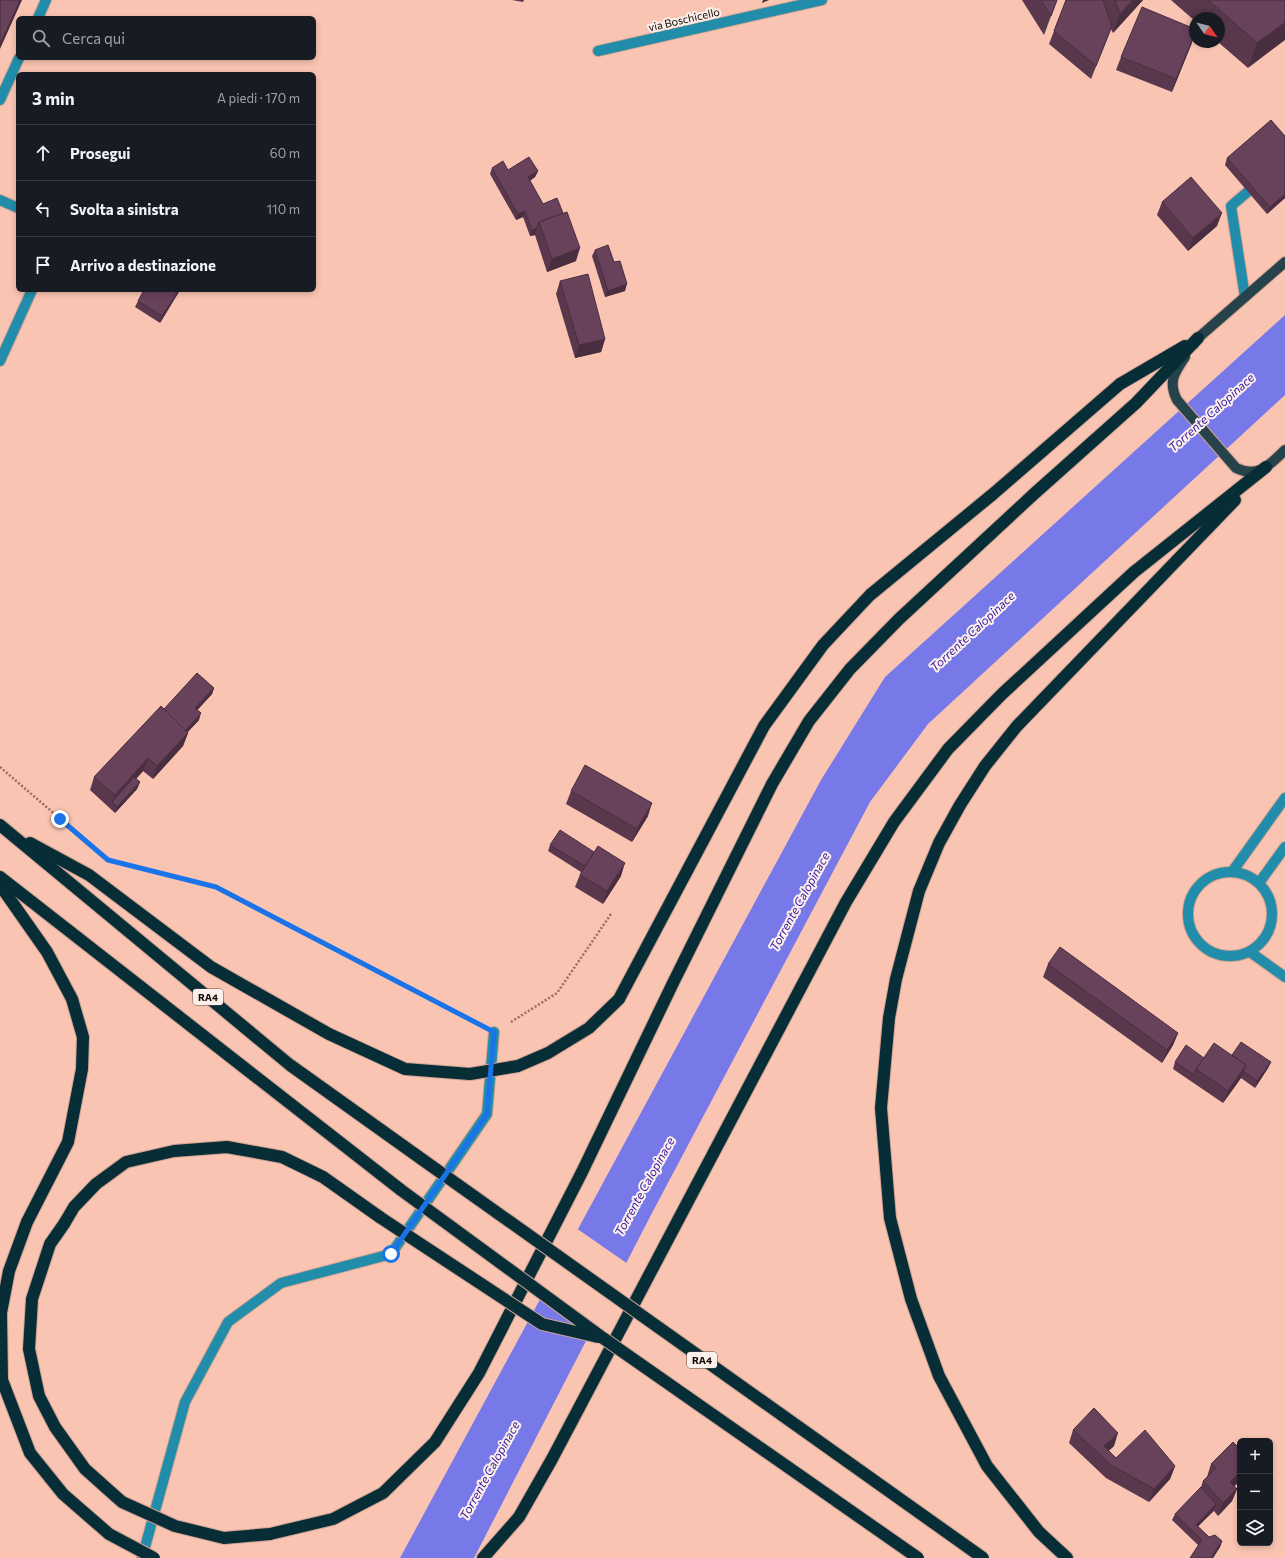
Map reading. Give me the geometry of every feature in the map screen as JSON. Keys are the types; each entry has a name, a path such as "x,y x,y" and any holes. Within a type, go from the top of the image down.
{"highway":[{"path":"3,827 89,875 211,967 330,1034 405,1068 470,1074 518,1066 548,1053 589,1028 619,999 764,726 823,645 870,595 992,494 1120,384 1198,338"},
{"path":"603,1338 542,1324 380,1218 323,1176 282,1157 227,1147 174,1151 126,1162 96,1184 74,1207 50,1244 32,1299 29,1349 39,1396 55,1427 85,1468 122,1502 175,1526 224,1538 270,1534 333,1519 383,1493 435,1442 480,1373 582,1172 673,983 772,784 809,721 850,669 899,619 1136,403 1198,338"},
{"path":"1067,1558 1039,1532 987,1466 939,1376 911,1299 890,1218 881,1108 889,1018 896,979 919,891 939,843 960,805 985,766 1017,726 1266,467"},
{"path":"483,1557 519,1517 552,1459 846,902 894,822 948,749 1002,694 1134,572 1266,467"},
{"name":"RA4","path":"3,827 290,1065 609,1294 983,1558"},
{"path":"0,877 402,1190 603,1338 918,1558"},
{"path":"0,885 47,952 72,999 83,1037 82,1069 68,1142 27,1222 9,1271 1,1313 2,1380 30,1453 63,1494 109,1534 154,1558"}],"main road":[{"path":"1285,262 1198,338 1173,376 1172,384 1173,392 1177,400 1236,468 1244,471 1259,471 1266,467 1285,450"}],"street":[{"path":"39,16 46,0"},
{"name":"via Boschicello","path":"598,51 822,0"},
{"path":"0,100 18,60"},
{"path":"1245,297 1231,206 1267,175"},
{"path":"0,200 16,207"},
{"path":"0,361 31,292"},
{"path":"1232,872 1285,798"},
{"path":"1259,883 1285,847"},
{"path":"1232,872 1247,875 1259,883 1270,900 1272,914 1269,930 1262,942 1250,952 1234,957 1220,956 1208,951 1197,942 1190,929 1187,916 1189,901 1195,890 1206,879 1219,873 1232,872"},
{"path":"1250,952 1285,977"},
{"path":"142,1558 185,1402 228,1322 281,1283 391,1254 487,1114 494,1032"}],"path":[{"path":"0,767 108,860 216,887 494,1032 557,993 611,914"}],"water":[{"name":"Torrente Calopinace","path":"1285,315 1285,395 928,724 870,802 652,1213 474,1558 400,1558 821,780 885,677"}],"pier":[{"path":"576,1228 628,1264 592,1334 539,1297"}],"building":[{"path":"0,0 20,0 0,44"},
{"path":"1041,0 1057,0 1051,16"},
{"path":"1066,0 1103,0 1112,26 1096,66 1054,31"},
{"path":"1115,0 1133,0 1120,14"},
{"path":"1208,0 1285,0 1285,22 1257,43 1225,15 1225,12 1222,12"},
{"path":"1142,7 1189,27 1189,48 1176,79 1121,57"},
{"path":"1271,120 1285,136 1285,194 1270,207 1227,158"},
{"path":"529,157 538,171 528,177 543,204 557,198 563,213 539,222 537,228 532,230 525,211 518,214 492,168 503,161 508,170"},
{"path":"1191,177 1222,213 1193,238 1162,202"},
{"path":"567,212 580,248 552,259 539,222"},
{"path":"608,245 614,262 620,261 627,284 608,291 595,250"},
{"path":"588,274 605,339 579,345 560,281"},
{"path":"143,292 178,292 162,316 138,301"},
{"path":"197,673 214,688 195,708 201,713 185,731 164,709"},
{"path":"161,706 188,733 157,766 148,758 115,795 94,777"},
{"path":"585,765 652,803 637,829 571,791"},
{"path":"134,777 140,782 117,807 112,802"},
{"path":"560,830 594,852 585,866 550,845"},
{"path":"598,846 625,863 607,891 580,875"},
{"path":"1060,947 1178,1033 1167,1050 1048,964"},
{"path":"1241,1042 1271,1062 1257,1081 1243,1071 1246,1065 1232,1055"},
{"path":"1214,1043 1246,1065 1228,1091 1196,1069"},
{"path":"1186,1045 1204,1058 1196,1069 1194,1075 1175,1062"},
{"path":"1094,1408 1118,1433 1104,1446 1116,1458 1145,1430 1175,1466 1154,1489 1111,1465 1073,1430"},
{"path":"1233,1442 1237,1446 1237,1475 1230,1482 1237,1489 1223,1503 1203,1481 1216,1468 1211,1464"},
{"path":"1201,1487 1216,1504 1196,1525 1209,1537 1215,1535 1222,1541 1211,1558 1190,1558 1202,1540 1175,1514"}],"route":[{"path":"60,819 108,860 216,887 494,1032 487,1114 391,1254"}]}
